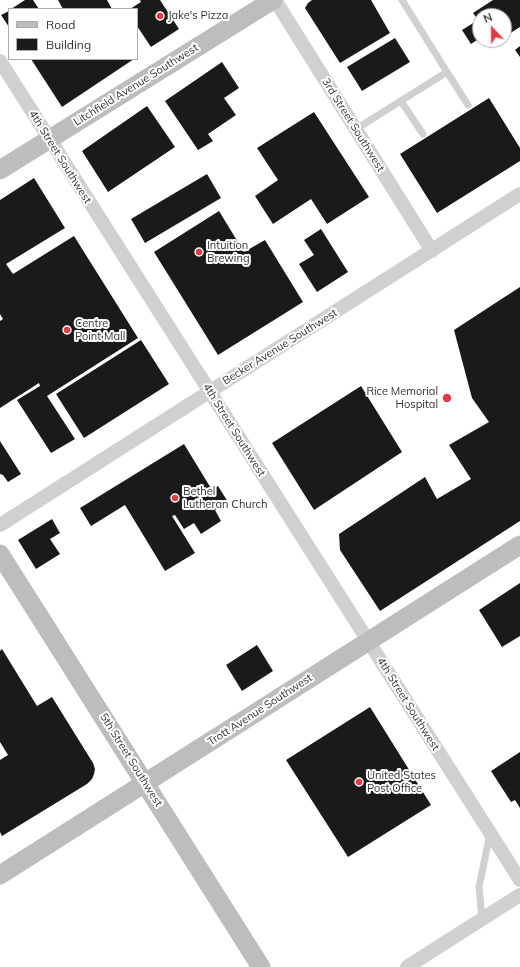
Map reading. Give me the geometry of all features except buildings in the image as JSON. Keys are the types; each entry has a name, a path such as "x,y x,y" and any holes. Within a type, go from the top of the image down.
{"street":[{"name":"3rd Street Southwest","path":"274,0 432,251"},
{"name":"Litchfield Avenue Southwest","path":"0,170 274,0"},
{"name":"4th Street Southwest","path":"0,61 520,880"},
{"name":"Becker Avenue Southwest","path":"0,525 520,194"},
{"name":"Trott Avenue Southwest","path":"0,875 520,545"},
{"name":"5th Street Southwest","path":"0,554 261,967"},
{"path":"407,967 520,895"}],"lane":[{"path":"402,0 468,105"},
{"path":"356,129 447,72"},
{"path":"401,101 423,134"},
{"path":"482,919 479,887 490,834"}],"place":[{"name":"Jake's Pizza","path":"160,16"},
{"name":"Intuition Brewing","path":"199,252"},
{"name":"Centre Point Mall","path":"67,330"},
{"name":"Rice Memorial Hospital","path":"447,398"},
{"name":"Bethel Lutheran Church","path":"175,498"},
{"name":"United States Post Office","path":"359,782"}]}
